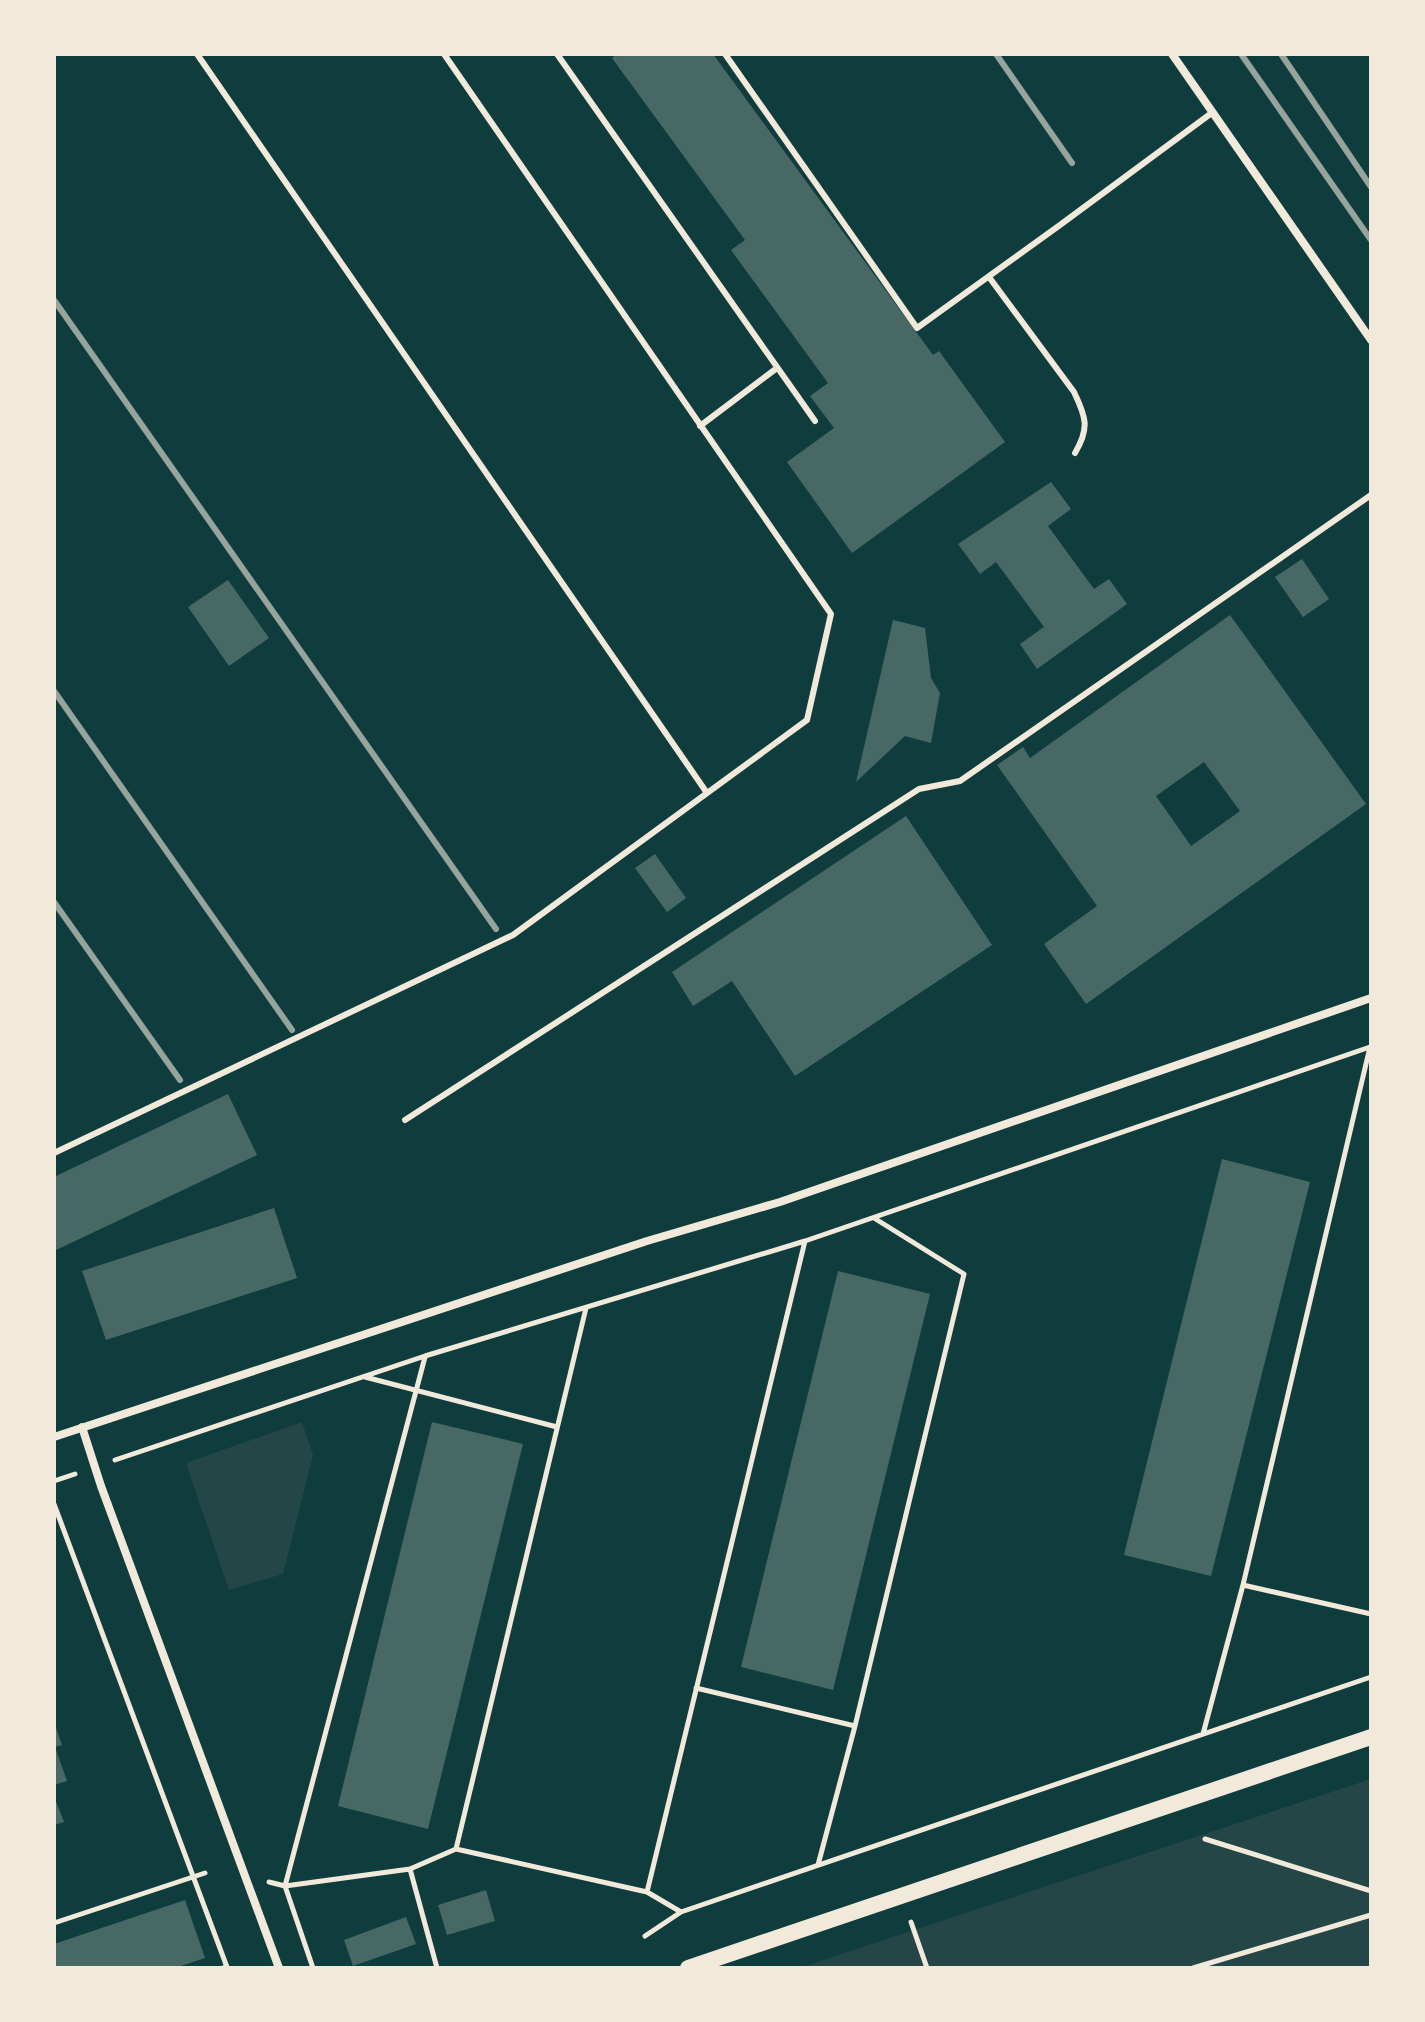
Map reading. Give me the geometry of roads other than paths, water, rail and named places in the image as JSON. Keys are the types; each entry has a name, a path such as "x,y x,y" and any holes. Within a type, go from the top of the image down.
{"main road":[{"path":"688,1968 1371,1737"}],"street":[{"path":"1172,54 1371,340"},
{"path":"54,1437 647,1241 780,1202 1371,998"},
{"path":"82,1427 279,1968"}],"lane":[{"path":"197,54 707,793"},
{"path":"54,1153 513,935 807,720 831,614 444,54"},
{"path":"557,54 815,421"},
{"path":"725,54 917,328 1213,112"},
{"path":"989,277 1074,392 1083,410 1086,425 1084,438 1075,453"},
{"path":"700,426 777,368"},
{"path":"405,1120 919,789 960,781 1371,495"}],"railway":[{"path":"996,54 1072,163"},
{"path":"1241,54 1371,240"},
{"path":"1281,54 1371,187"},
{"path":"54,300 496,929"},
{"path":"54,691 292,1030"},
{"path":"54,902 180,1080"}]}
